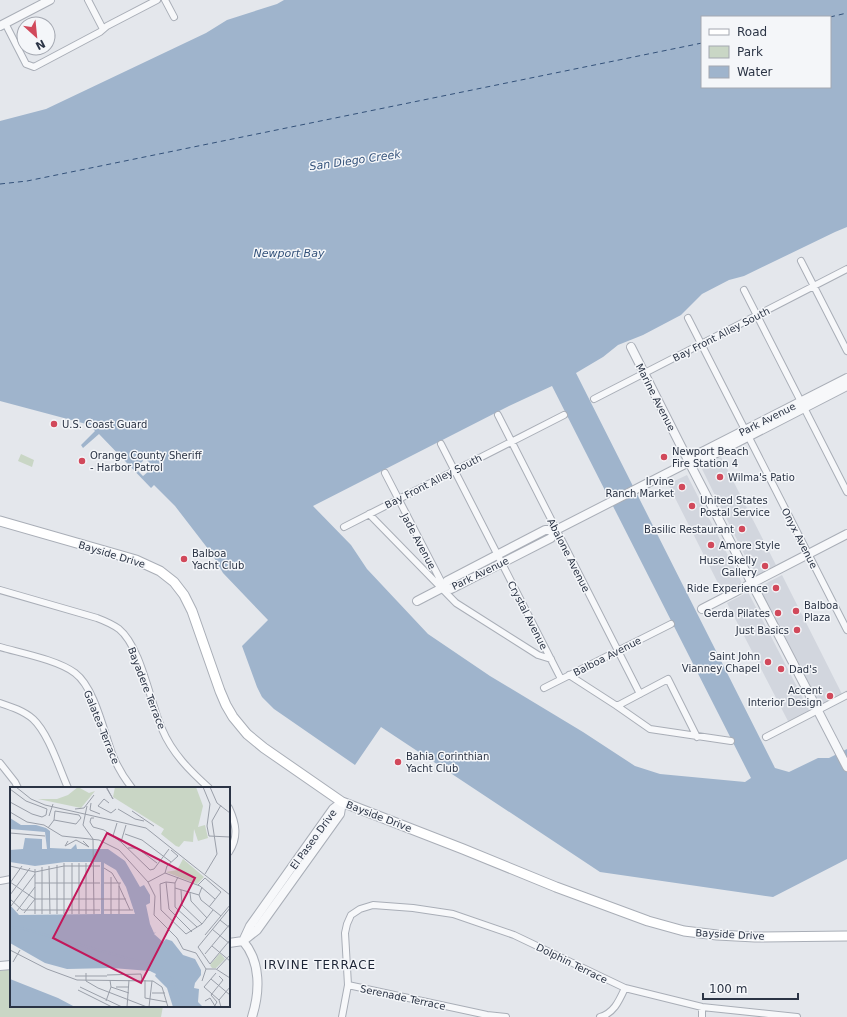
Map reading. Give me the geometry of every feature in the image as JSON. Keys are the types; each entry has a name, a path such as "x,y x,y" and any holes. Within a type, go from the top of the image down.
{"main road":[{"name":"Bayside Drive","path":"0,520 136,560 160,570 181,590 192,611 220,691 233,717 247,734 264,748 342,802 449,843 556,887 648,921 684,931 717,936 847,936"}],"street":[{"path":"50,0 2,25 26,64 31,66 37,66 157,0"},
{"path":"88,0 103,29"},
{"path":"165,0 174,17"},
{"path":"801,261 847,351"},
{"name":"Bay Front Alley South","path":"594,399 847,269"},
{"path":"744,290 847,492"},
{"name":"Onyx Avenue","path":"688,318 847,630"},
{"name":"Marine Avenue","path":"631,347 847,767"},
{"name":"Park Avenue","path":"417,601 443,588 447,581 545,530 556,530 689,462 699,462 747,433 803,404 847,378"},
{"name":"Park Avenue","path":"803,404 847,386"},
{"name":"Bay Front Alley South","path":"344,526 564,414"},
{"name":"Abalone Avenue","path":"498,415 640,694"},
{"name":"Crystal Avenue","path":"441,444 561,680"},
{"name":"Jade Avenue","path":"384,473 443,588"},
{"path":"370,514 456,603 538,655 551,659"},
{"name":"Park Avenue","path":"443,588 450,589 551,538 556,530"},
{"path":"702,609 847,534"},
{"name":"Bayadere Terrace","path":"0,590 109,622 119,630 128,640 136,655 164,734 179,758 208,787"},
{"name":"Balboa Avenue","path":"544,688 671,624"},
{"name":"Galatea Terrace","path":"0,647 55,663 76,674 86,685 114,758 124,778 131,787"},
{"path":"569,675 650,729 731,741"},
{"path":"617,706 668,679 697,737"},
{"path":"766,737 847,695"},
{"path":"0,703 14,707 33,718 43,731 68,787"},
{"path":"0,763 16,782 18,787"},
{"name":"El Paseo Drive","path":"243,941 250,926 333,809 342,802"},
{"path":"230,810 233,817 236,834 234,843 230,850"},
{"path":"0,881 10,879"},
{"name":"Dolphin Terrace","path":"348,985 345,933 346,924 352,915 360,909 373,904 453,914 514,935 625,988 702,1007 797,1017"},
{"path":"230,944 243,941 251,952 257,971 258,994 252,1017"},
{"path":"0,966 10,965"},
{"path":"342,1017 348,985"},
{"name":"Serenade Terrace","path":"348,985 487,1015 506,1017"},
{"path":"600,1017 606,1015 615,1007 625,988"},
{"path":"702,1007 702,1017"}],"shaded area":[{"path":"721,457 776,565 755,576 701,467"},
{"path":"687,475 742,583 723,593 668,484"},
{"path":"782,575 843,696 821,706 759,587"},
{"path":"748,592 810,712 789,723 727,603"}],"green space":[{"path":"21,454 34,460 32,467 18,461"},
{"path":"10,969 10,1007 163,1007 161,1017 0,1017 0,971"}],"water":[{"name":"Newport Bay","path":"284,0 847,0 847,227 744,276 729,280 702,294 681,315 643,335 618,345 603,357 576,373 775,768 789,772 818,758 829,758 847,749 847,859 773,897 600,872 381,727 355,765 274,709 262,697 242,646 268,620 223,573 212,554 175,506 154,485 151,488 99,434 83,448 81,445 95,431 90,425 0,401 0,121 46,109 206,33 227,20 277,4","holes":["552,386 751,778 745,782 660,774 635,766 583,732 490,676 428,634 367,569 351,545 313,506 509,406"]}],"pier":[{"path":"144,457 154,467 143,476 135,468 143,461 142,459"}],"ferry route":[{"path":"831,17 847,13"},
{"path":"0,184 27,181 701,43"}],"place":[{"name":"U.S. Coast Guard","path":"54,424"},
{"name":"Newport Beach Fire Station 4","path":"664,457"},
{"name":"Orange County Sheriff - Harbor Patrol","path":"82,461"},
{"name":"Wilma's Patio","path":"720,477"},
{"name":"Irvine Ranch Market","path":"682,487"},
{"name":"United States Postal Service","path":"692,506"},
{"name":"Basilic Restaurant","path":"742,529"},
{"name":"Amore Style","path":"711,545"},
{"name":"Balboa Yacht Club","path":"184,559"},
{"name":"Huse Skelly Gallery","path":"765,566"},
{"name":"Ride Experience","path":"776,588"},
{"name":"Balboa Plaza","path":"796,611"},
{"name":"Gerda Pilates","path":"778,613"},
{"name":"Just Basics","path":"797,630"},
{"name":"Saint John Vianney Chapel","path":"768,662"},
{"name":"Dad's","path":"781,669"},
{"name":"Accent Interior Design","path":"830,696"},
{"name":"Bahia Corinthian Yacht Club","path":"398,762"}],"district":[{"name":"IRVINE TERRACE","path":"320,965"}],"water label":[{"name":"San Diego Creek","path":"355,160"}]}
